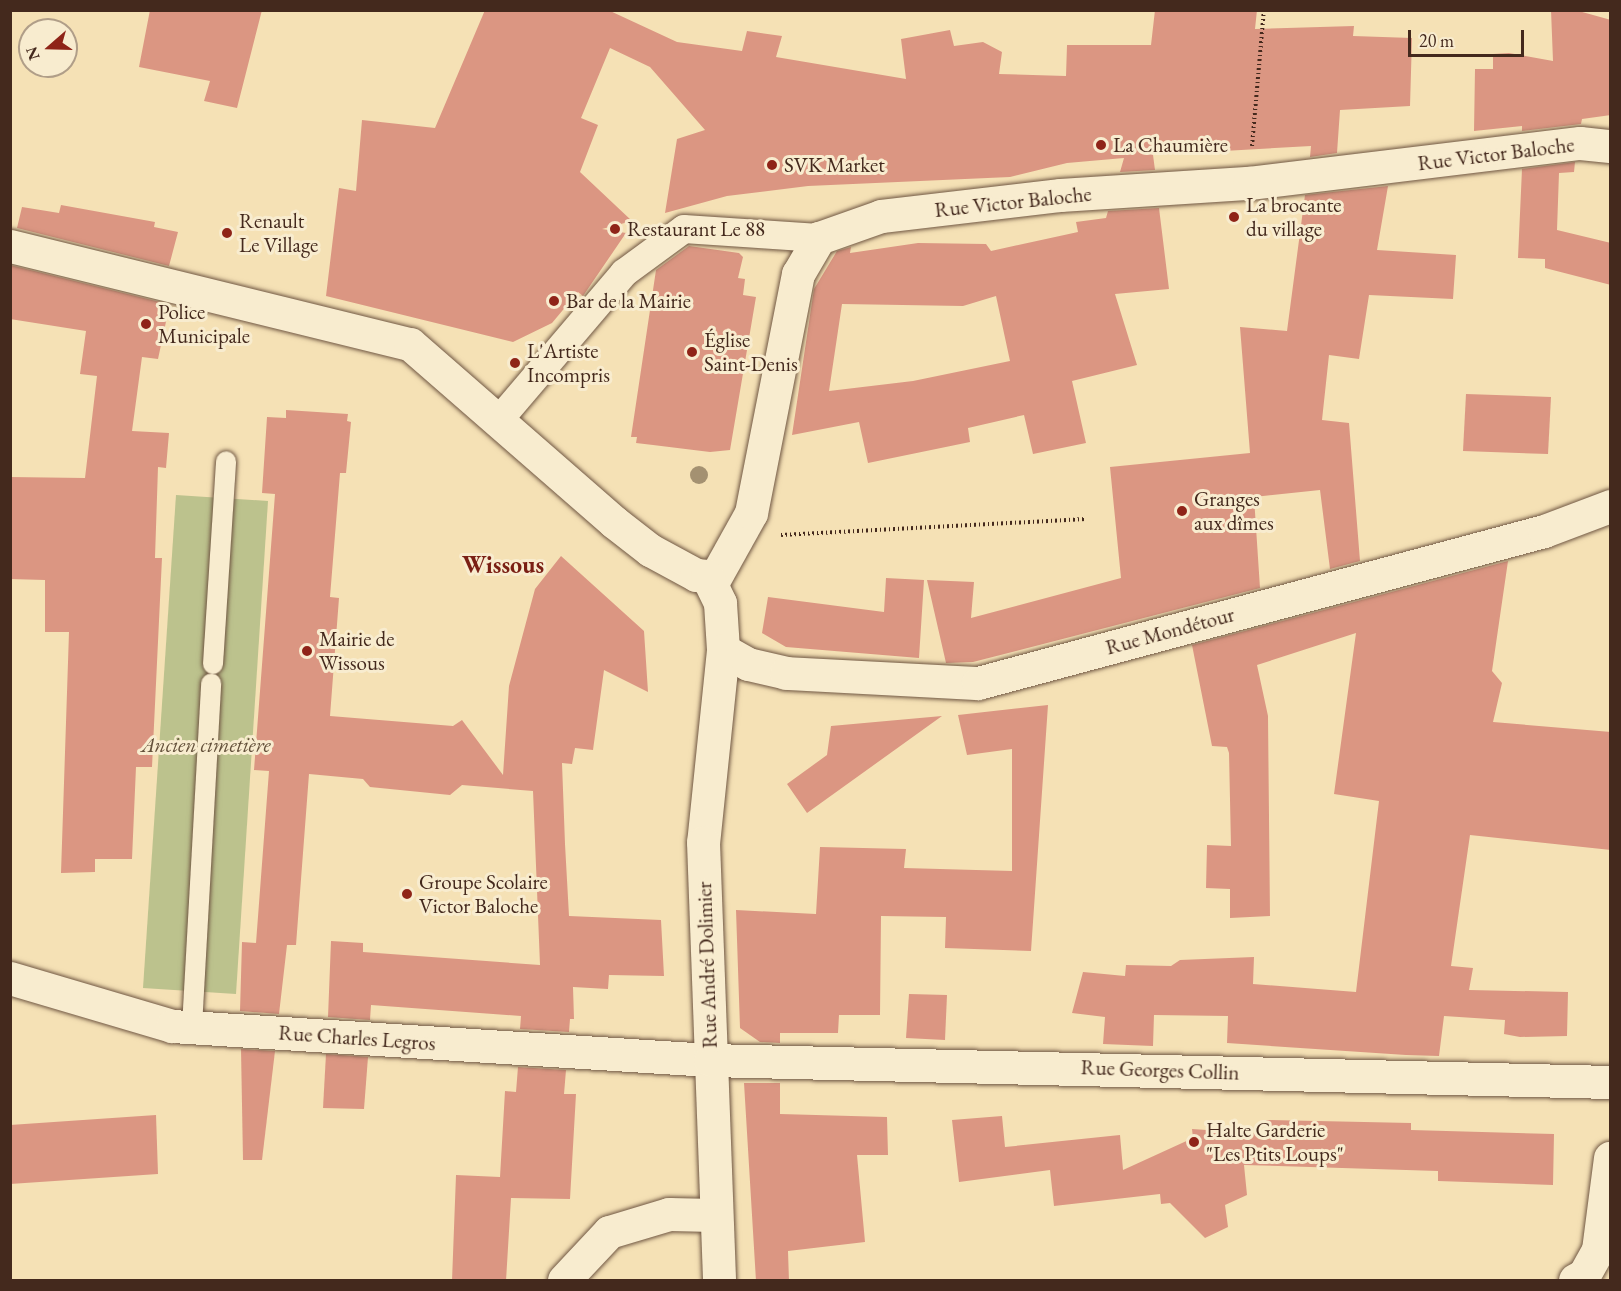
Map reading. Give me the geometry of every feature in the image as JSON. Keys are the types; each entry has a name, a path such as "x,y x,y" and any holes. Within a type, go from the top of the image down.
{"street":[{"name":"Rue Victor Baloche","path":"500,420 624,273 684,228 819,238 881,216 1060,195 1249,183 1580,143 1611,146"},
{"path":"10,246 410,344 500,420 614,522 650,550 696,575 707,576 712,583 742,529 756,491 798,274 819,238"},
{"name":"Rue Mondétour","path":"723,650 748,664 786,673 978,682 1544,531 1611,506"},
{"name":"Rue André Dolimier","path":"712,583 720,603 723,650 703,842 714,1215 719,1281"},
{"name":"Rue Charles Legros","path":"10,978 131,1016 192,1027 710,1060"},
{"name":"Rue Georges Collin","path":"710,1060 1611,1082"},
{"path":"1575,1281 1584,1275 1598,1250 1611,1158"},
{"path":"564,1281 609,1232 669,1214 714,1215"}],"lane":[{"path":"192,1027 226,462"}],"path":[{"path":"1249,183 1264,10"},
{"path":"742,529 779,536 1086,519"}],"green space":[{"name":"Ancien cimetière","path":"176,495 268,501 236,994 143,988"}],"building":[{"path":"150,10 262,10 237,108 204,101 210,81 139,67"},
{"path":"485,10 608,10 677,42 742,51 747,31 782,36 776,57 906,79 901,39 950,30 954,46 983,42 1002,52 999,74 1066,76 1067,45 1151,45 1155,10 1257,10 1255,29 1354,26 1353,36 1412,38 1410,106 1340,110 1337,153 1310,157 1311,146 1153,155 1155,170 1120,172 1124,158 1067,163 1010,177 808,186 727,196 665,213 677,139 705,130 650,67 610,48 581,118 598,125 580,172 632,221 602,229 626,233 583,296 578,292 552,323 513,342 326,296 339,188 356,191 362,120 435,128"},
{"path":"1551,10 1575,10 1611,20 1611,115 1582,119 1581,124 1522,131 1522,126 1474,131 1475,69 1493,69 1493,54 1509,53 1553,61"},
{"path":"1575,162 1574,172 1559,173 1557,230 1611,243 1611,285 1545,268 1545,259 1518,258 1522,169"},
{"path":"1388,186 1377,250 1456,255 1453,299 1369,295 1359,359 1329,355 1322,420 1349,423 1360,561 1330,569 1320,490 1254,497 1260,588 973,662 946,663 927,580 974,582 971,618 1121,578 1110,467 1250,453 1240,327 1287,331 1305,195"},
{"path":"61,205 155,222 154,227 178,232 169,266 17,228 22,207 59,213"},
{"path":"1159,208 1169,289 1115,294 1137,365 1072,381 1086,443 1033,454 1024,415 968,428 970,442 868,463 859,422 792,435 814,289 837,251 851,247 850,253 918,243 986,244 991,251 1078,232 1076,222 1106,218 1108,211","holes":["996,296 1010,361 913,381 829,391 842,304 963,306"]},
{"name":"Église Saint-Denis","path":"689,246 739,253 743,257 738,278 745,279 743,295 756,297 730,450 710,452 636,443 637,437 631,437 656,270"},
{"path":"10,265 160,302 157,314 167,317 158,359 142,357 132,431 169,433 166,468 158,467 155,558 162,558 152,767 136,767 132,859 95,859 95,872 61,873 69,632 45,632 45,580 10,579 10,477 85,478 97,376 80,374 86,331 10,319"},
{"path":"1466,394 1551,397 1548,454 1463,451"},
{"path":"286,410 348,414 347,421 351,422 346,473 340,473 330,597 339,598 330,716 453,726 462,720 503,775 509,686 535,589 561,556 644,631 648,692 604,670 593,750 575,748 572,764 562,763 569,916 661,920 664,976 609,975 608,989 573,987 574,1019 570,1019 569,1032 520,1029 521,1016 371,1005 370,1020 328,1017 331,941 363,943 363,952 540,965 533,791 462,785 450,795 370,787 363,779 309,774 296,945 287,945 279,1014 240,1011 242,942 256,943 269,771 254,770 275,494 262,493 267,417 286,418"},
{"path":"1508,561 1492,671 1502,683 1493,722 1611,732 1611,850 1470,835 1451,966 1473,968 1469,990 1568,992 1567,1036 1520,1037 1504,1034 1505,1020 1444,1016 1439,1056 1406,1055 1227,1043 1228,1016 1154,1015 1153,1046 1103,1044 1105,1017 1072,1013 1083,972 1125,976 1126,965 1171,966 1180,960 1254,957 1253,984 1356,992 1379,801 1334,794 1356,633 1257,665 1268,716 1270,916 1230,918 1230,889 1206,888 1207,845 1231,846 1229,753 1227,747 1212,746 1192,645"},
{"path":"886,578 924,580 919,658 786,647 762,633 768,597 884,612"},
{"path":"1048,705 1031,951 945,948 946,917 881,916 880,1015 839,1015 838,1033 780,1033 780,1043 760,1042 740,1028 736,910 816,914 820,847 906,849 904,868 1012,871 1012,749 967,755 958,715"},
{"path":"942,716 807,813 787,784 827,755 831,726"},
{"path":"909,994 947,995 945,1040 906,1038"},
{"path":"241,1049 275,1051 262,1160 243,1160"},
{"path":"326,1054 368,1057 364,1109 323,1108"},
{"path":"518,1067 566,1070 564,1094 576,1094 570,1199 511,1198 506,1281 452,1281 456,1175 500,1177 505,1091 516,1092"},
{"path":"744,1083 780,1083 780,1114 887,1117 888,1155 857,1155 865,1242 788,1251 789,1281 756,1281"},
{"path":"156,1115 158,1174 10,1184 10,1125"},
{"path":"1002,1116 1005,1147 1120,1135 1123,1170 1193,1138 1192,1129 1265,1134 1266,1120 1411,1123 1411,1130 1554,1134 1553,1185 1438,1181 1438,1171 1244,1165 1247,1195 1225,1205 1228,1227 1205,1238 1170,1203 1161,1204 1160,1194 1054,1206 1050,1170 959,1182 952,1120"}],"place":[{"name":"La Chaumière","path":"1101,145"},
{"name":"SVK Market","path":"772,165"},
{"name":"La brocante du village","path":"1234,217"},
{"name":"Restaurant Le 88","path":"615,229"},
{"name":"Renault Le Village","path":"227,233"},
{"name":"Bar de la Mairie","path":"554,301"},
{"name":"Police Municipale","path":"146,324"},
{"name":"Église Saint-Denis","path":"692,352"},
{"name":"L'Artiste Incompris","path":"515,363"},
{"name":"Granges aux dîmes","path":"1182,511"},
{"name":"Mairie de Wissous","path":"307,651"},
{"name":"Groupe Scolaire Victor Baloche","path":"407,894"},
{"name":"Halte Garderie \"Les Ptits Loups\"","path":"1194,1142"}],"district":[{"name":"Wissous","path":"503,565"}]}
